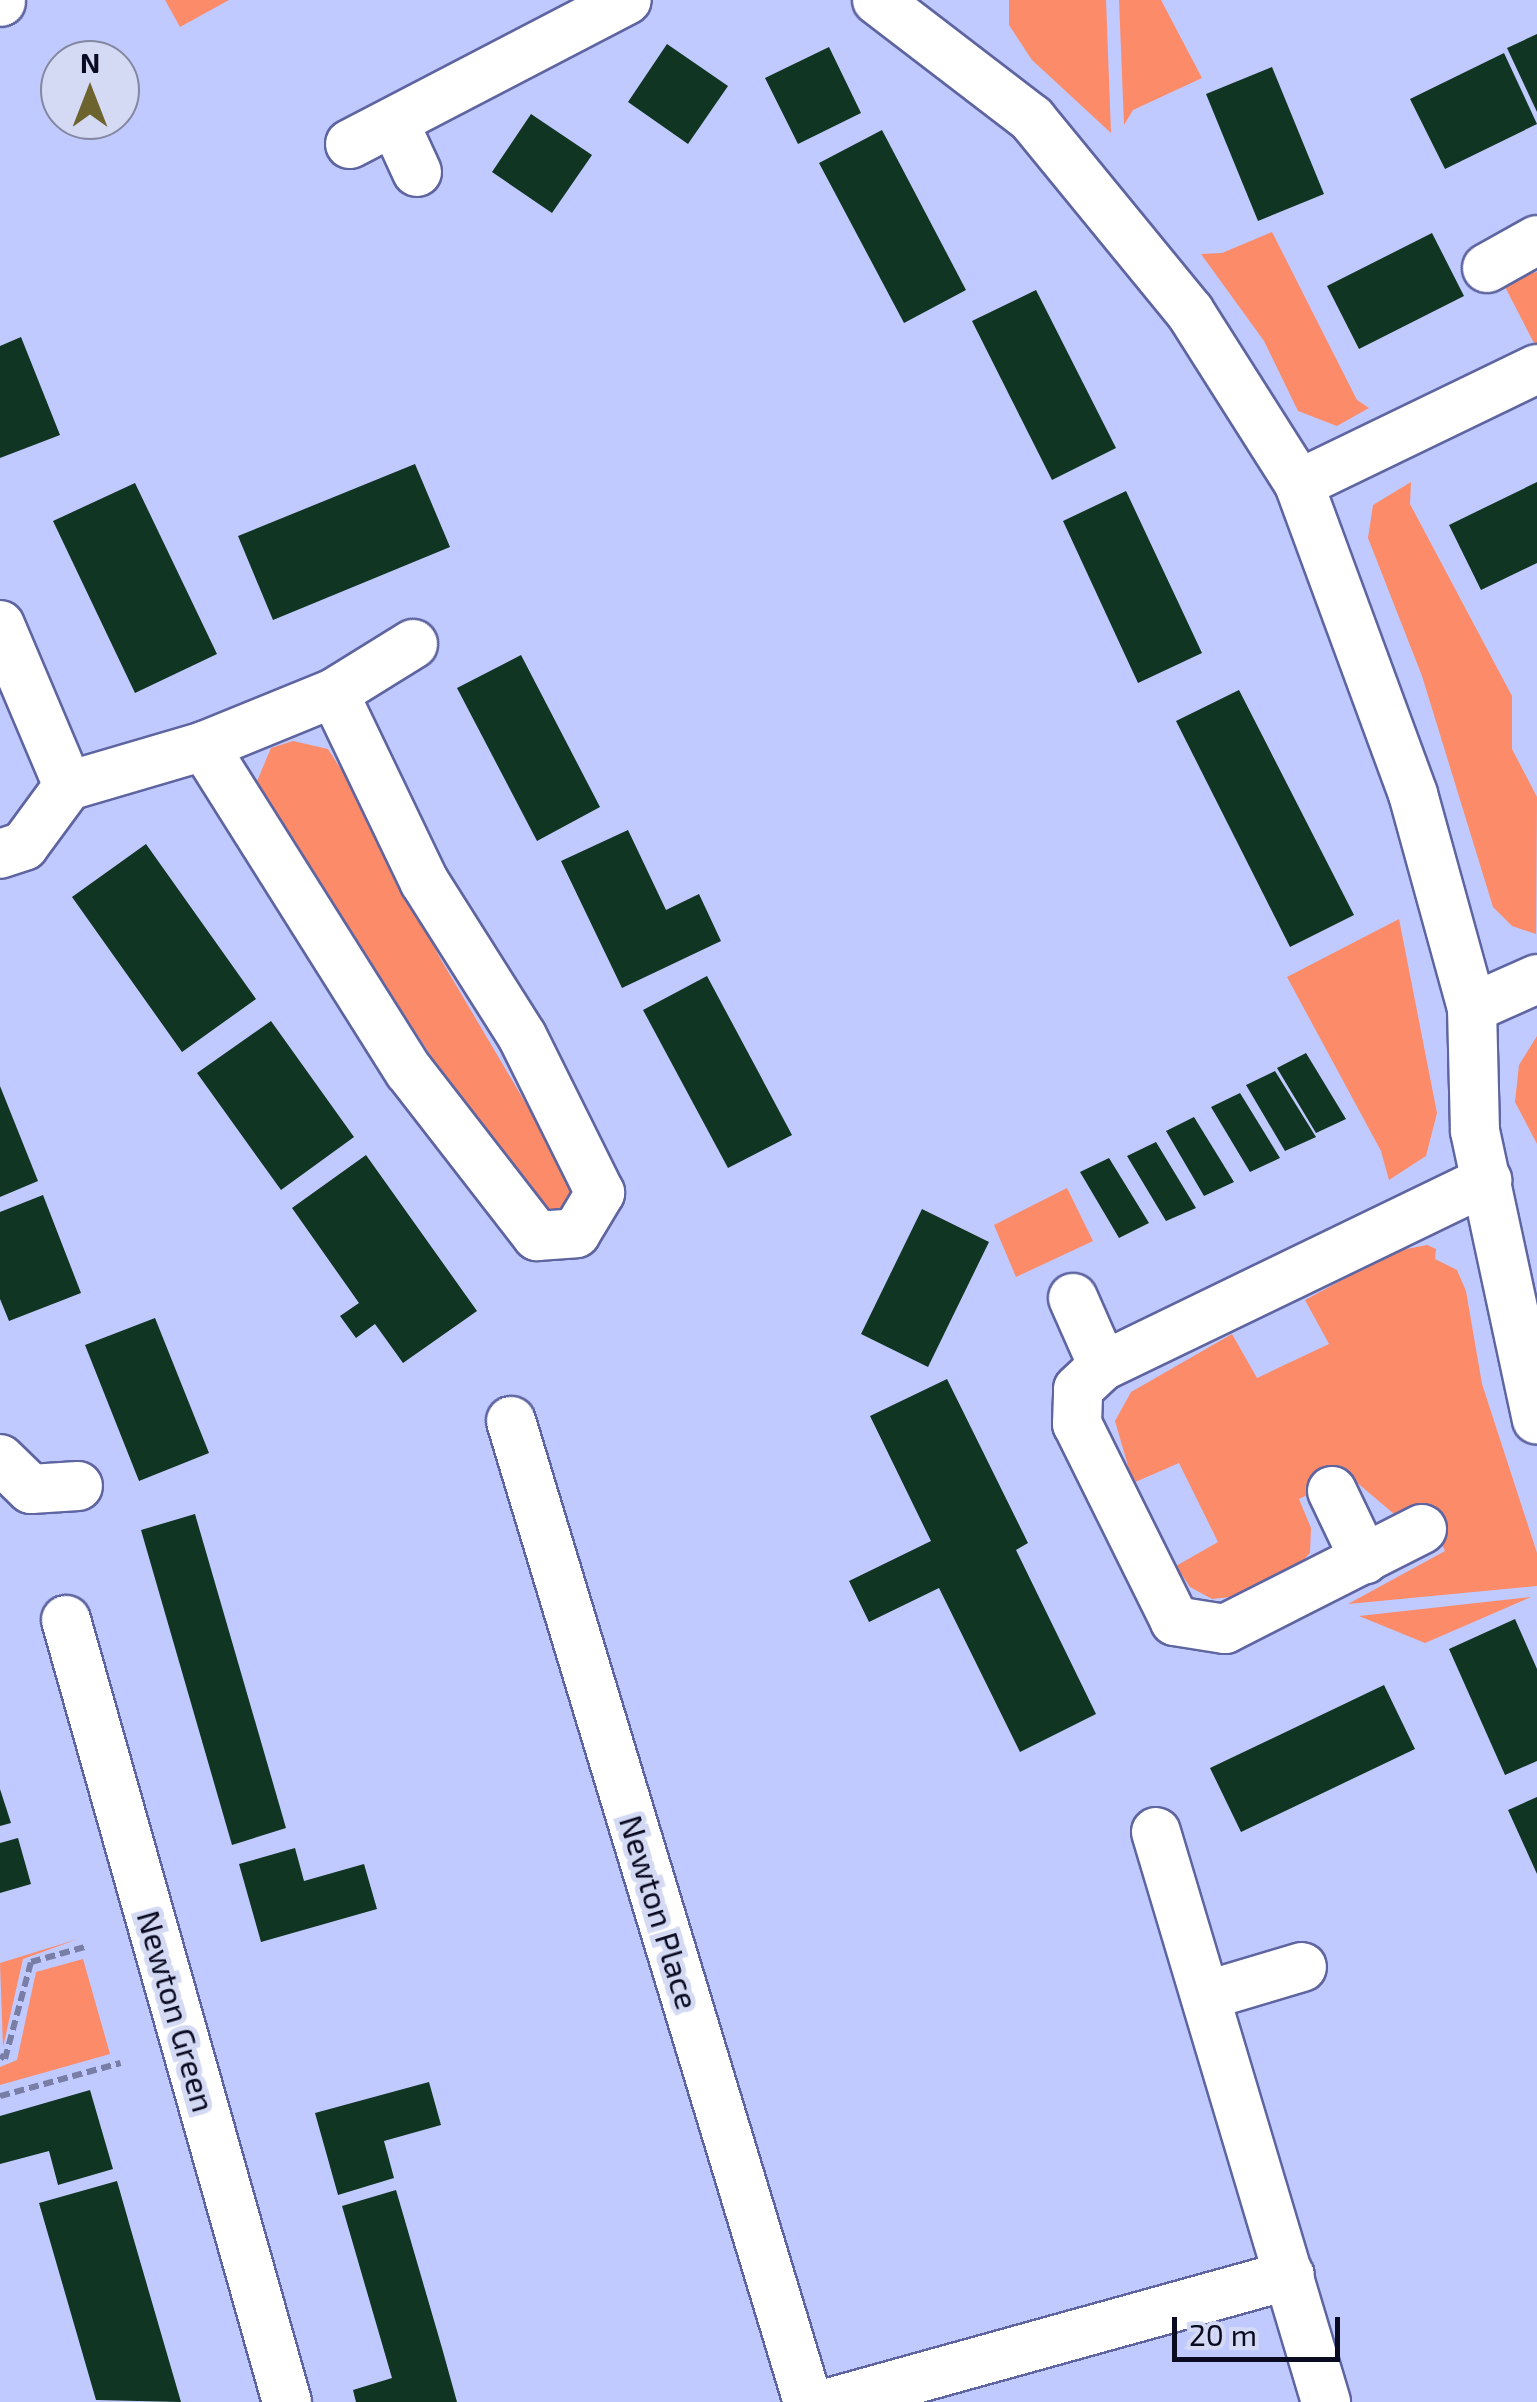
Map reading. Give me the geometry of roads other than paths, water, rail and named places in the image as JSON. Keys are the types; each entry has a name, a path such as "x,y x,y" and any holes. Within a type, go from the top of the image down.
{"street":[{"path":"350,144 626,0"},
{"path":"903,8 1032,119 1190,312 1299,484 1413,794 1472,1008 1475,1131 1537,1419"},
{"path":"394,122 417,172"},
{"path":"1487,268 1537,240"},
{"path":"1299,484 1537,369"},
{"path":"0,625 68,786"},
{"path":"0,854 24,846 68,786 204,746 334,692 413,644"},
{"path":"204,746 409,1071 537,1236 576,1233 600,1192 522,1036 424,881 334,692"},
{"path":"1472,1008 1537,979"},
{"path":"1422,1529 1225,1629 1175,1621 1077,1424 1078,1390 1103,1366 1487,1180"},
{"path":"1073,1298 1103,1366"},
{"name":"Newton Place","path":"511,1421 808,2402"},
{"path":"16,1489 78,1486"},
{"path":"1332,1491 1364,1560"},
{"name":"Newton Green","path":"66,1620 287,2402"},
{"path":"1156,1832 1208,1995 1326,2402"},
{"path":"1208,1995 1302,1967"},
{"path":"832,2402 1290,2275"}]}
